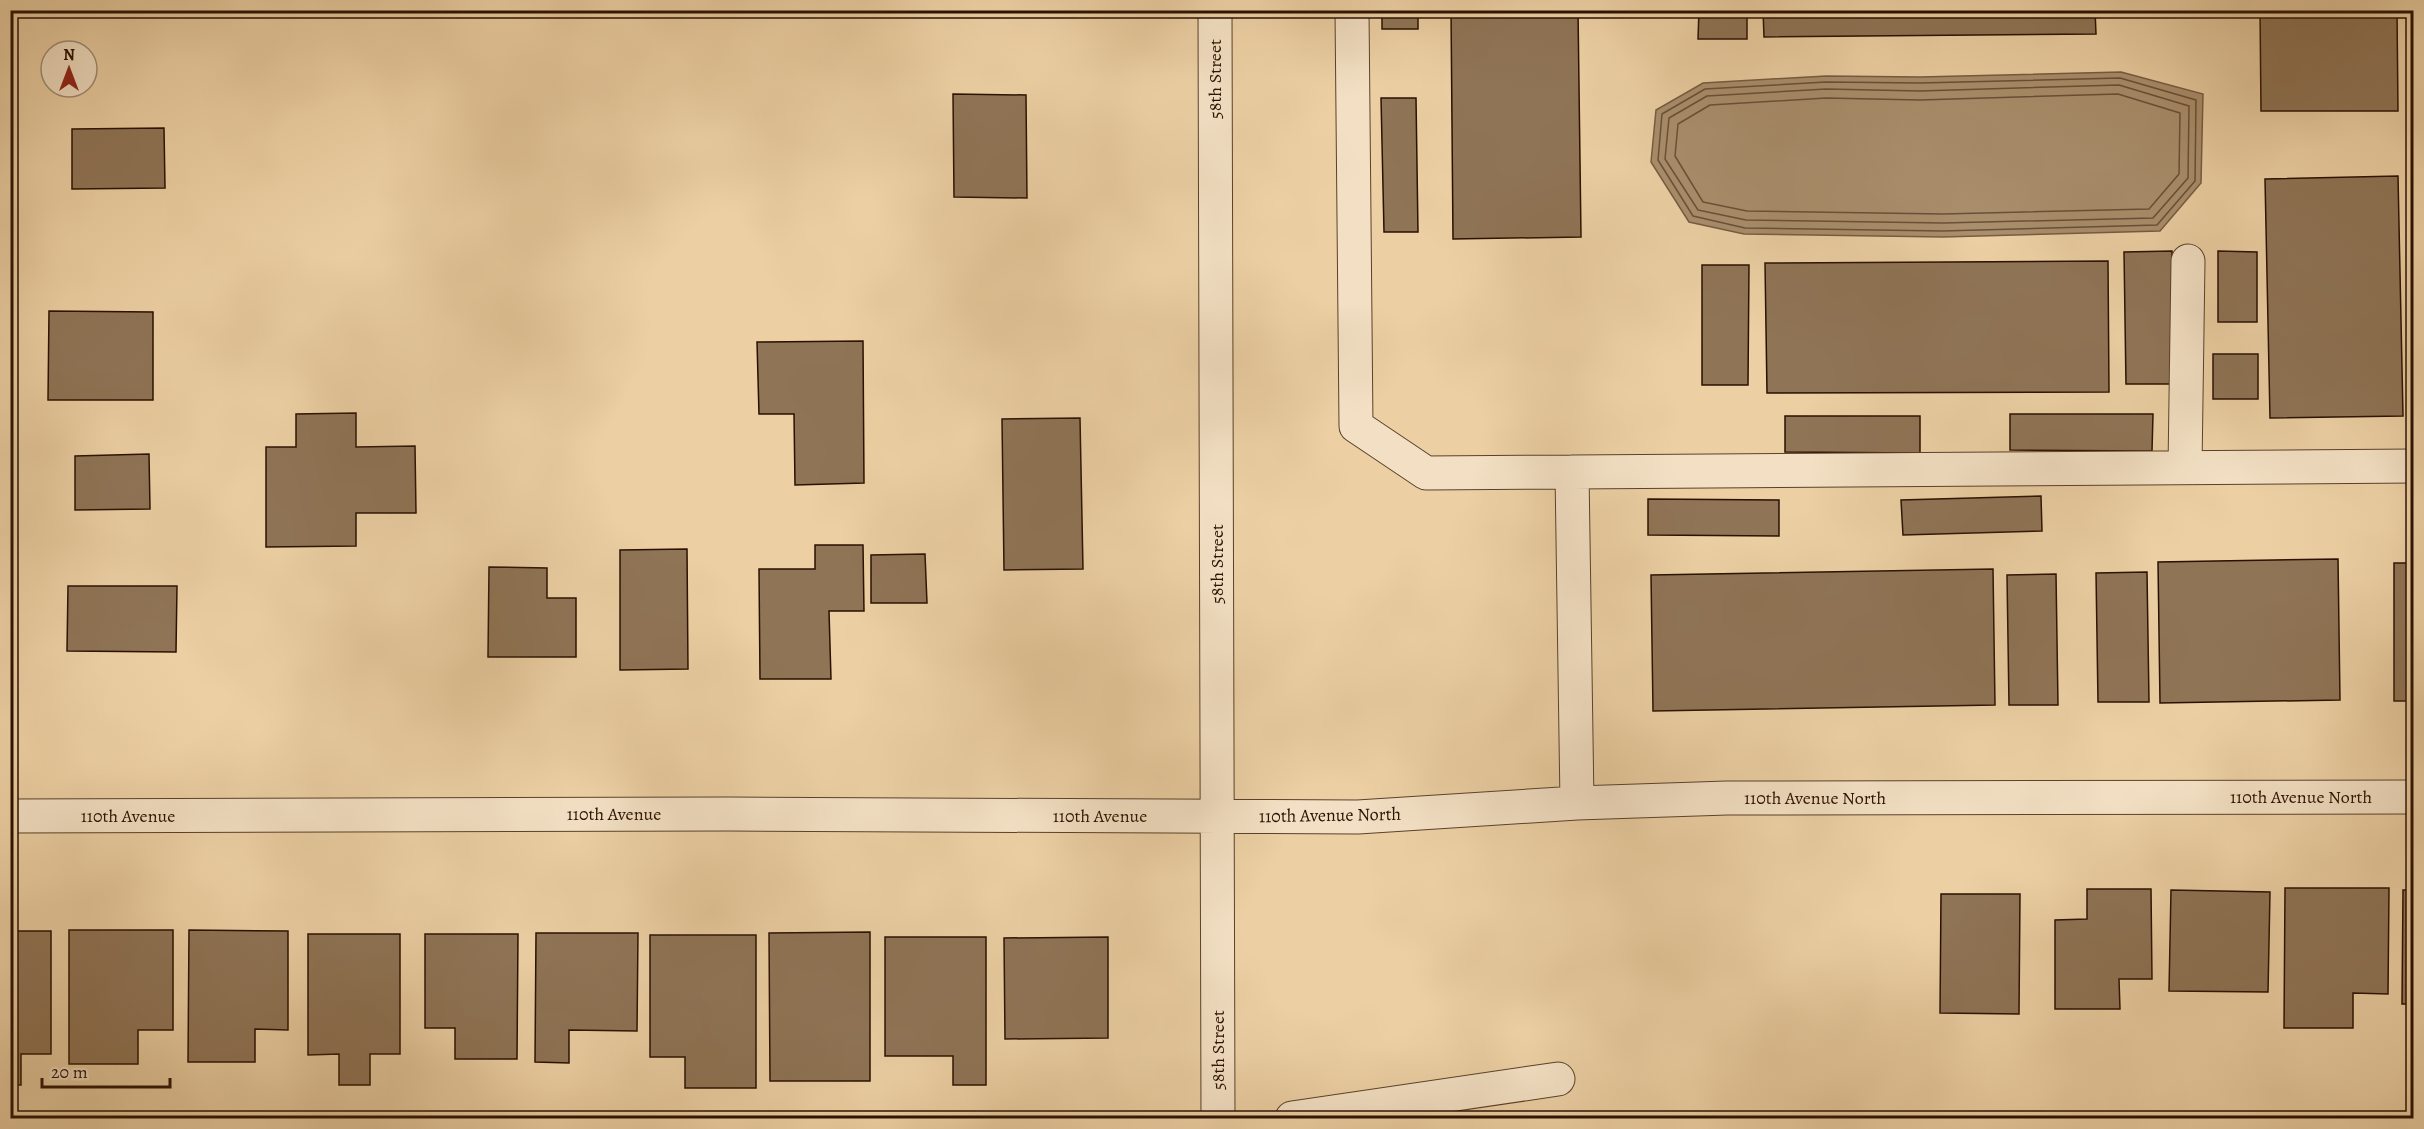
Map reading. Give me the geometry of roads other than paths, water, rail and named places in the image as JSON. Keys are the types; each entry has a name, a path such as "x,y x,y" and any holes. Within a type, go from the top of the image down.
{"street":[{"name":"58th Street","path":"1215,10 1218,1119"},
{"path":"1352,10 1356,426 1426,473 2414,466"},
{"path":"2185,467 2188,261"},
{"path":"1572,472 1577,803"},
{"name":"110th Avenue North","path":"1217,816 1358,817 1577,803 1726,798 2414,797"},
{"name":"110th Avenue","path":"10,816 729,814 1217,816"},
{"path":"1292,1119 1558,1079"}],"water":[{"path":"2121,72 2203,94 2201,183 2160,231 1943,237 1744,234 1689,222 1651,162 1656,110 1703,83 1826,76 1920,77"}]}
